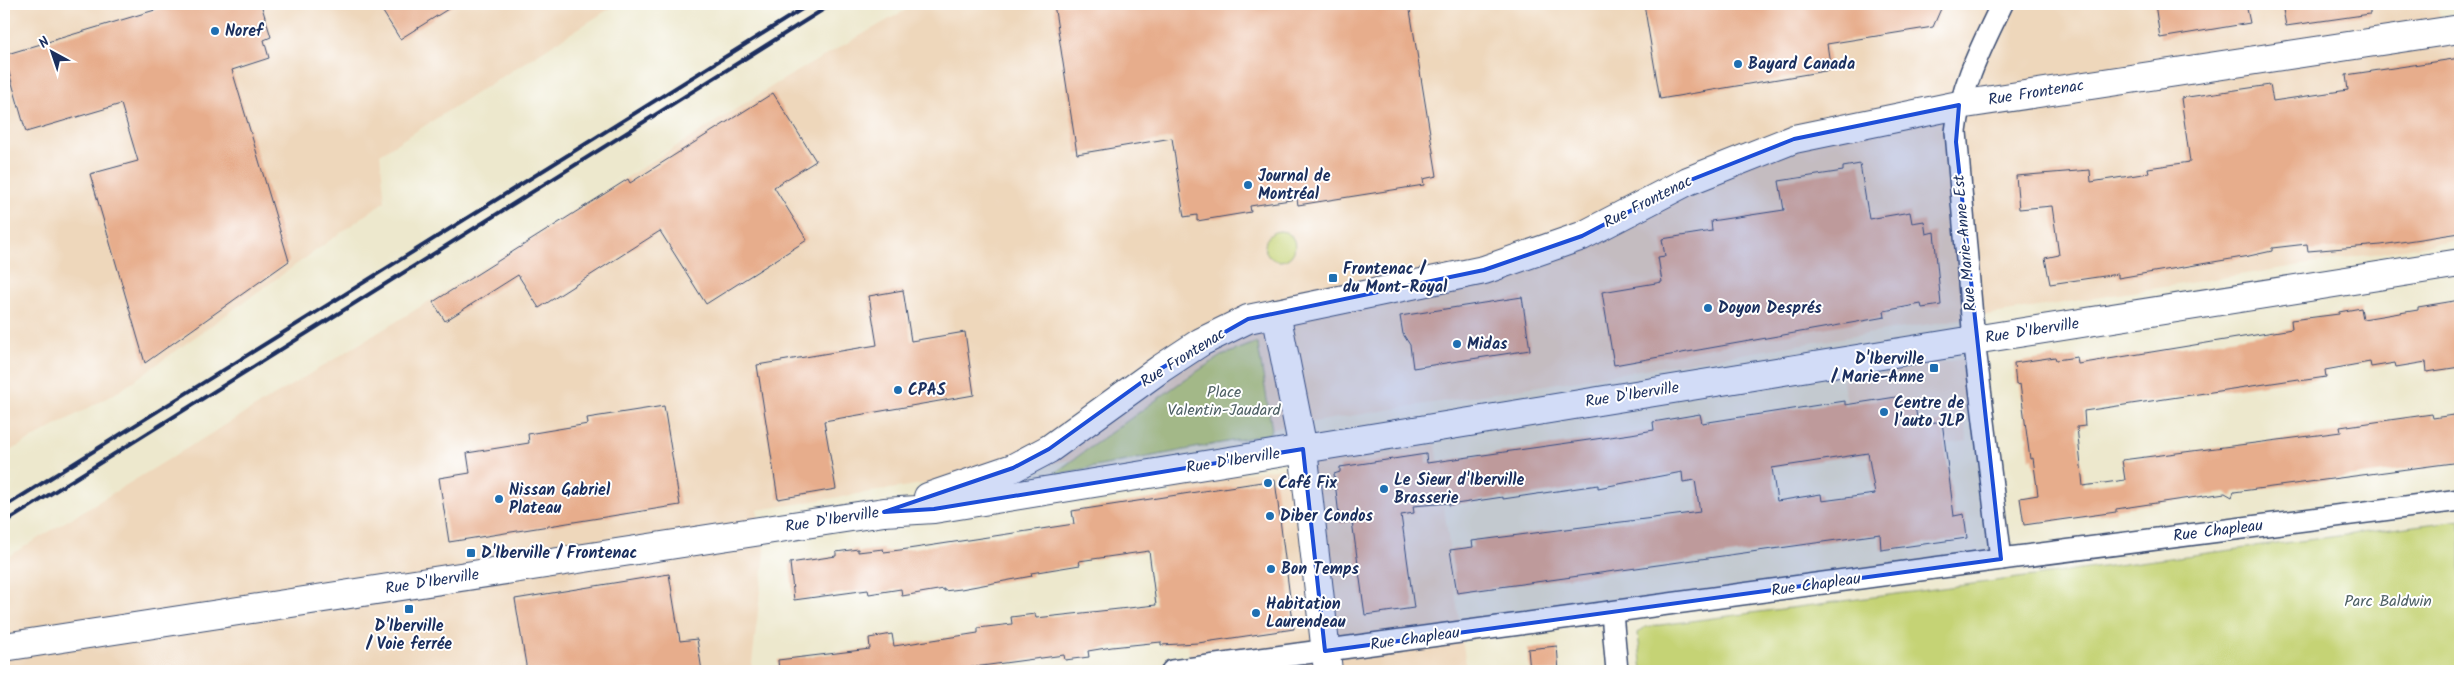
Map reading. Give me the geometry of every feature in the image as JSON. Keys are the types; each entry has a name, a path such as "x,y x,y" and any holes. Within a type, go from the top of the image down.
{"main road":[{"name":"Rue Frontenac","path":"884,512 1013,468 1049,449 1160,369 1201,342 1248,319 1484,270 1582,236 1688,181 1794,139 1959,105 2460,29"},
{"name":"Rue D'Iberville","path":"4,647 884,512 934,509 2460,263"},
{"path":"1276,313 1303,449 1327,661"}],"street":[{"name":"Rue Marie-Anne Est","path":"2000,559 1974,340 1956,142 1959,105 1969,75 2002,4"},
{"name":"Rue Chapleau","path":"1172,671 1327,661 1612,613 2000,559 2460,500"},
{"path":"1612,613 1617,671"}],"highlighted area":[{"path":"1959,105 1956,142 2001,559 1325,651 1303,449 934,509 884,512 1013,468 1049,449 1160,369 1248,319 1484,270 1582,236 1688,181 1794,139"}],"shaded area":[{"path":"4,4 617,4 380,154 385,201 121,390 4,454"},
{"path":"916,4 2438,4 2442,28 2460,25 2460,240 757,510 765,553 751,671 4,671 4,559 412,312 784,79"},
{"path":"1962,359 1967,441 1857,458 1843,380"},
{"path":"1436,444 1467,671 1191,671 1170,485"}],"green space":[{"path":"1280,231 1286,232 1294,240 1294,252 1286,260 1280,261 1274,260 1266,252 1265,246 1266,240 1274,232"},
{"name":"Place Valentin-Jaudard","path":"1255,343 1258,345 1272,430 1269,434 1052,475 1184,380 1221,356"},
{"name":"Parc Baldwin","path":"2460,520 2460,671 1642,671 1638,633 1645,627"}],"building":[{"path":"175,4 261,4 271,37 264,40 269,58 232,70 289,261 145,363 90,174 138,161 121,104 26,132 4,55"},
{"path":"378,4 456,4 400,39"},
{"path":"1054,4 1409,4 1437,176 1423,179 1424,185 1298,205 1297,199 1250,206 1251,212 1197,221 1197,215 1184,217 1172,138 1077,154"},
{"path":"1644,4 1943,4 1933,27 1827,44 1831,70 1660,99"},
{"path":"2155,4 2246,4 2250,23 2160,38"},
{"path":"2282,4 2370,4 2370,14 2286,26"},
{"path":"2460,58 2460,233 2381,245 2308,251 2307,244 2272,248 2272,251 2249,256 2118,278 2118,274 2050,284 2045,258 2059,255 2052,206 2019,209 2016,176 2090,170 2091,182 2149,173 2148,168 2190,162 2181,98 2270,85 2273,101 2348,90 2346,75"},
{"path":"773,93 816,161 774,187 807,240 706,304 660,231 539,308 518,275 445,321 433,302 628,179 630,183"},
{"path":"1860,164 1869,219 1910,212 1912,223 1924,221 1926,234 1934,232 1941,305 1922,308 1921,304 1884,311 1885,317 1614,365 1602,292 1662,282 1658,257 1665,256 1662,239 1712,231 1711,221 1784,210 1779,181 1843,171 1843,167"},
{"path":"903,290 911,341 965,332 974,395 824,421 836,489 778,499 757,365 877,345 869,296"},
{"path":"1522,297 1530,350 1413,368 1410,345 1403,334 1400,316"},
{"path":"2460,300 2460,367 2427,372 2426,362 2396,367 2395,363 2371,367 2370,362 2325,370 2326,377 2299,381 2299,379 2084,411 2085,426 2077,427 2083,486 2125,480 2122,460 2341,432 2340,427 2432,414 2433,418 2460,414 2460,462 2234,492 2232,497 2225,493 2176,500 2116,509 2116,512 2024,525 2020,498 2038,495 2033,458 2030,459 2020,384 2016,385 2014,363 2055,357 2056,360 2077,357 2078,364 2292,329 2291,320 2339,314 2339,312 2361,308 2363,319 2418,310 2418,307"},
{"path":"1896,397 1905,407 1915,405 1918,425 1942,421 1954,516 1964,514 1967,538 1881,550 1880,534 1457,593 1450,550 1473,547 1472,541 1700,512 1695,480 1683,482 1682,472 1598,488 1598,485 1503,499 1503,497 1449,505 1449,503 1413,506 1414,513 1401,515 1414,608 1365,615 1352,521 1340,524 1334,474 1340,472 1340,467 1426,454 1427,463 1631,434 1654,430 1653,422 1700,414 1702,423 1845,401 1845,405","holes":["1868,453 1875,494 1822,501 1821,494 1777,501 1772,468"]},
{"path":"664,406 680,505 449,542 439,478 470,473 467,453 529,443 528,434 588,424 587,418"},
{"path":"1275,480 1294,629 1198,643 1161,645 1161,642 1112,647 1088,651 1089,657 1065,660 1064,655 944,671 779,671 778,660 870,649 869,638 892,634 894,646 978,633 978,628 1012,624 1011,617 1035,614 1036,618 1156,605 1149,551 1079,561 1080,565 1031,573 1032,576 961,589 944,591 944,589 902,596 901,589 869,594 868,590 794,600 790,563 836,556 836,552 858,549 858,552 883,549 884,552 1074,524 1072,511"},
{"path":"669,574 680,641 697,639 702,671 527,671 515,599"},
{"path":"1557,646 1559,671 1530,671 1528,649"}],"railway":[{"path":"4,507 810,4"},
{"path":"4,523 832,4"}],"place":[{"name":"Noref","path":"215,31"},
{"name":"Bayard Canada","path":"1738,64"},
{"name":"Journal de Montréal","path":"1248,185"},
{"name":"Frontenac / du Mont-Royal","path":"1333,278"},
{"name":"Doyon Després","path":"1708,308"},
{"name":"Midas","path":"1457,344"},
{"name":"D'Iberville / Marie-Anne","path":"1934,368"},
{"name":"CPAS","path":"898,390"},
{"name":"Centre de l'auto JLP","path":"1884,412"},
{"name":"Café Fix","path":"1268,483"},
{"name":"Le Sieur d'Iberville Brasserie","path":"1384,489"},
{"name":"Nissan Gabriel Plateau","path":"499,499"},
{"name":"Diber Condos","path":"1270,516"},
{"name":"D'Iberville / Frontenac","path":"471,553"},
{"name":"Bon Temps","path":"1271,569"},
{"name":"D'Iberville / Voie ferrée","path":"409,609"},
{"name":"Habitation Laurendeau","path":"1256,613"}]}
